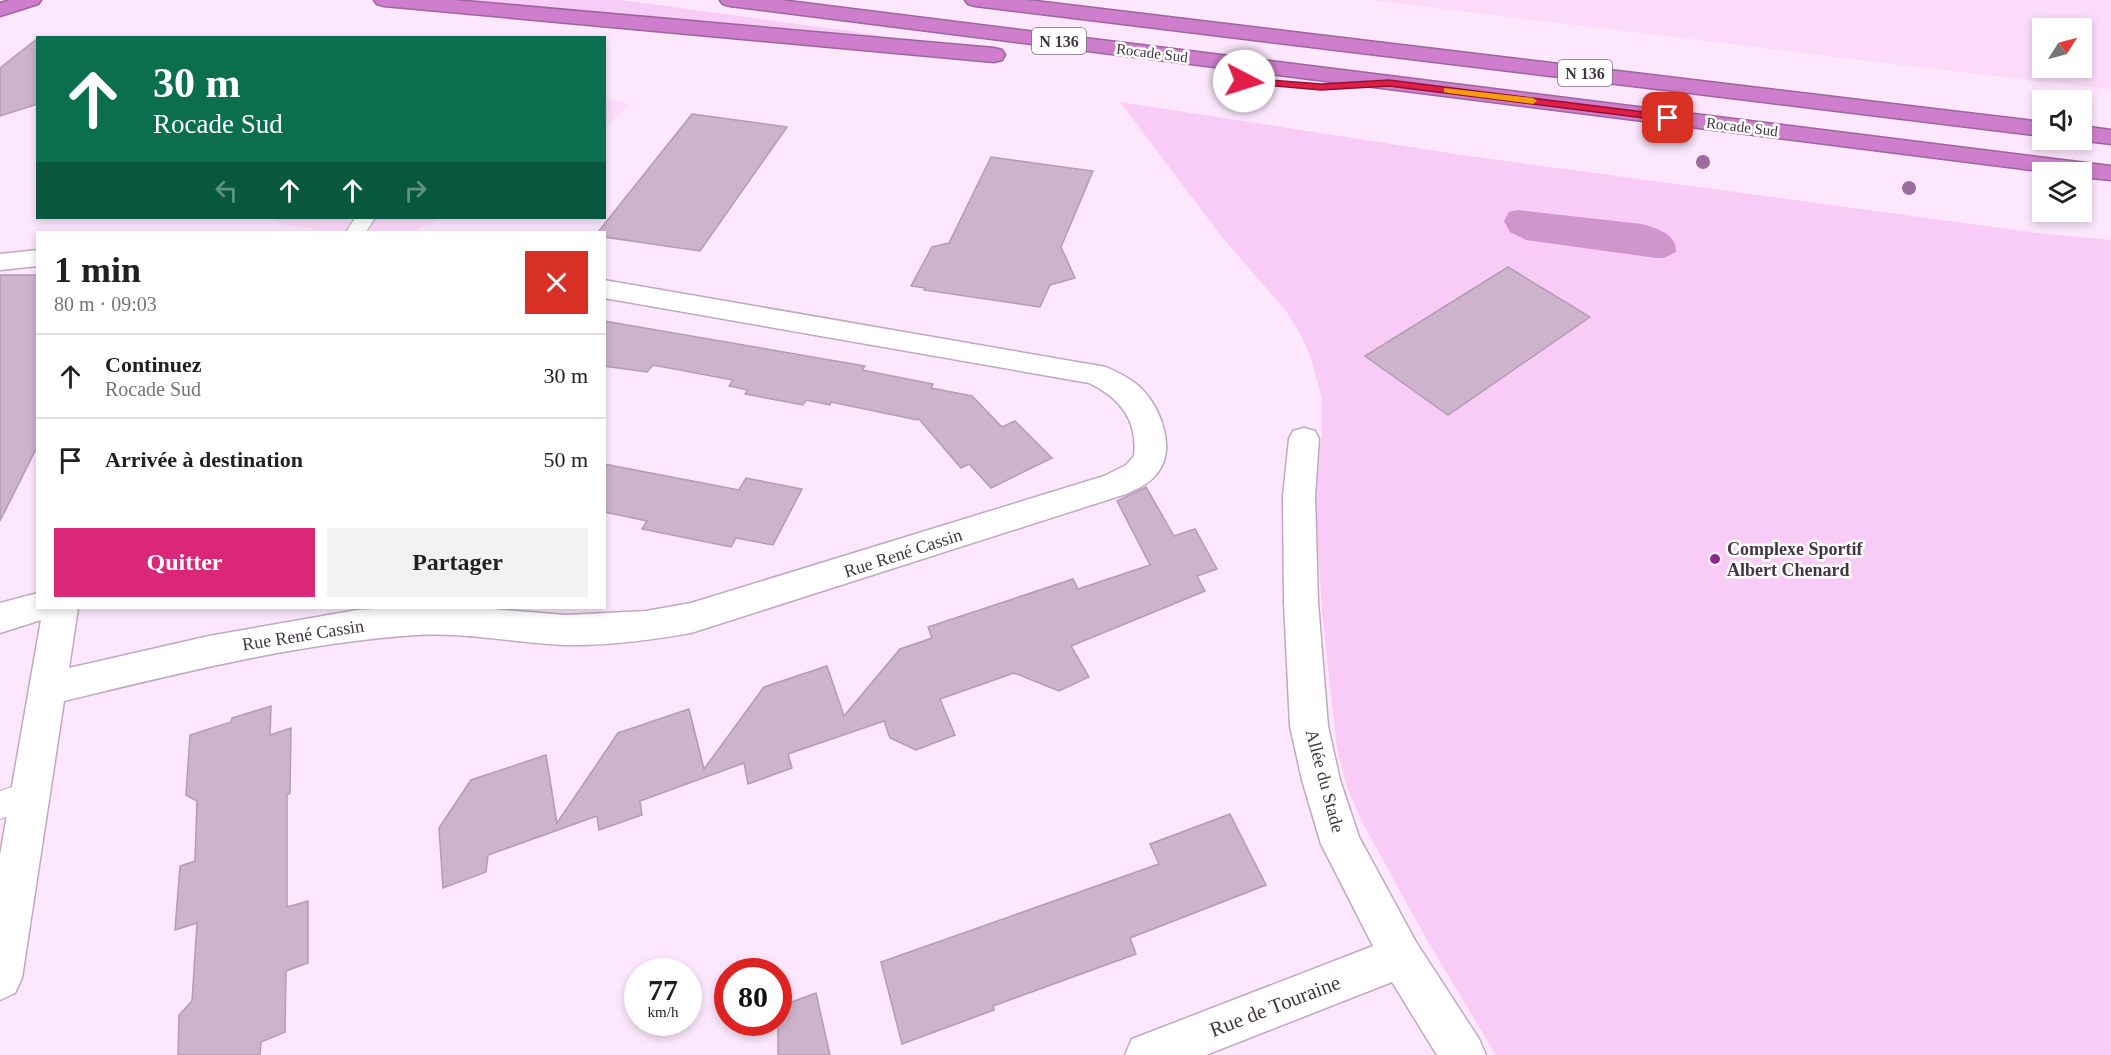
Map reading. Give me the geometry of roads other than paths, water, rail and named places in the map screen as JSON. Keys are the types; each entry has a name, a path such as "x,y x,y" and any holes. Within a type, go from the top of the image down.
{"highway":[{"path":"0,10 31,0"},
{"path":"384,0 1011,57"},
{"name":"Rocade Sud","path":"730,0 2111,173"},
{"name":"Rocade Sud","path":"975,0 2032,128"},
{"path":"1040,0 1127,18"},
{"path":"1034,59 1321,87 1389,83"},
{"path":"2092,134 2111,137"}],"street":[{"path":"0,262 36,258"},
{"name":"Rue René Cassin","path":"47,689 209,651 357,625 419,621 470,621 566,630 646,626 691,618 1115,485 1146,465 1151,452 1148,432 1140,408 1126,391 1096,374 606,289"},
{"name":"Allée du Stade","path":"1304,439 1299,496 1301,602 1309,726 1321,780 1341,844 1401,957 1463,1055"},
{"path":"0,618 36,608"},
{"path":"0,978 15,800 47,689 61,609"},
{"name":"Rue de Touraine","path":"1148,1055 1401,957"}],"place":[{"name":"Complexe Sportif Albert Chenard","path":"1715,559"}]}
